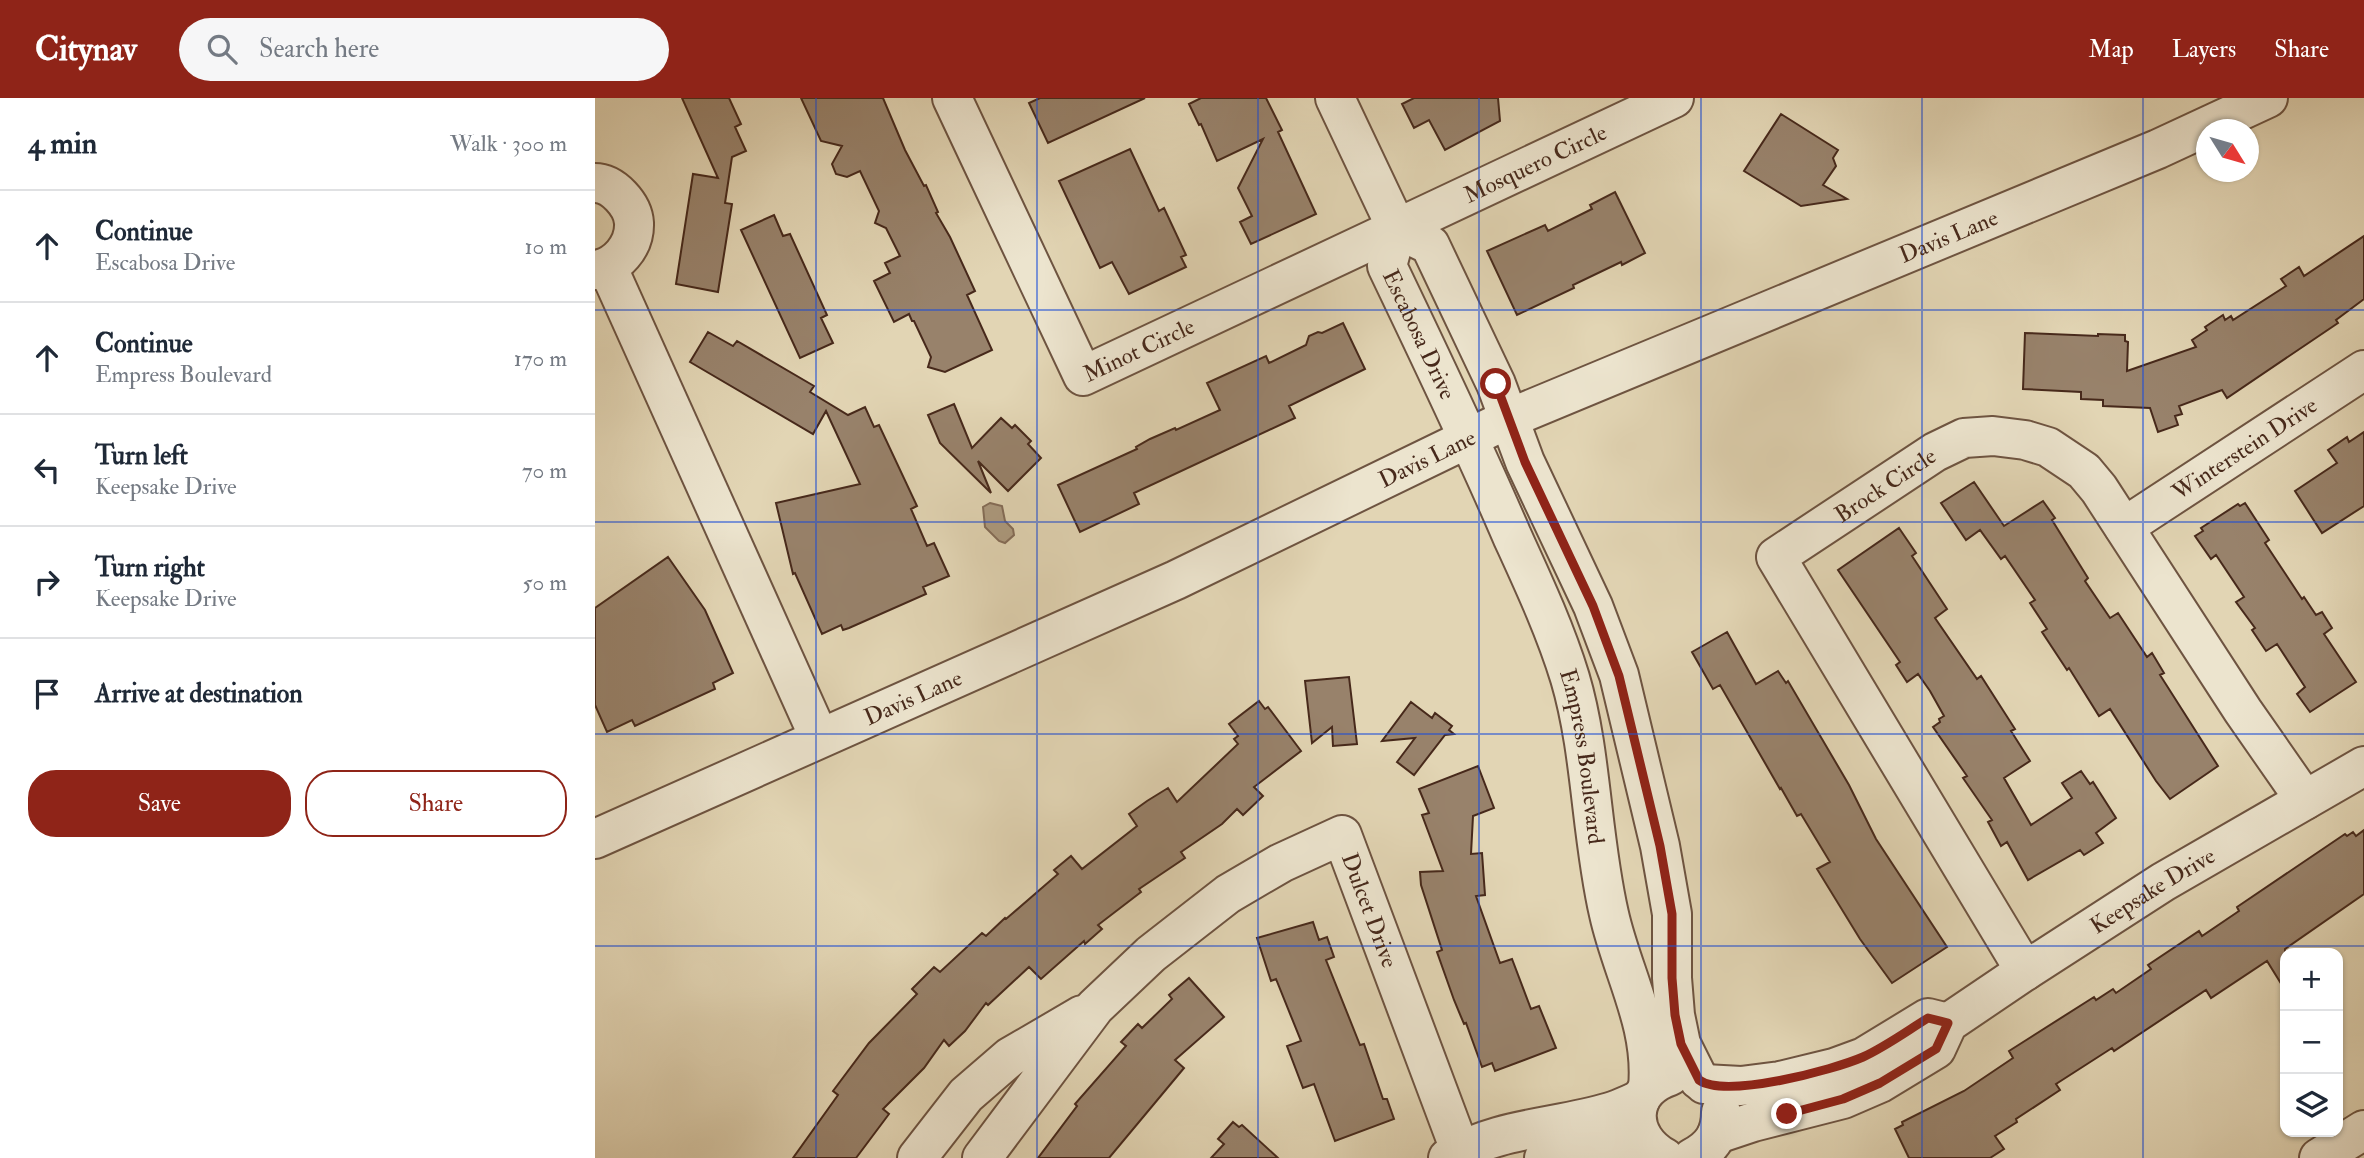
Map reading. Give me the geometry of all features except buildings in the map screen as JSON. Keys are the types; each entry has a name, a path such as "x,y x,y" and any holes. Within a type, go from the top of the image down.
{"street":[{"name":"Minot Circle","path":"952,98 1083,376 1397,229"},
{"path":"1335,98 1397,229"},
{"name":"Mosquero Circle","path":"1397,229 1674,98"},
{"name":"Davis Lane","path":"595,839 1176,580 1510,418 2158,149 2268,98"},
{"path":"595,183 603,183 624,197 634,223 628,250 601,269 819,737"},
{"name":"Escabosa Drive","path":"1468,437 1387,266 1397,229 1430,245 1510,418"},
{"name":"Winterstein Drive","path":"2124,527 2364,370"},
{"path":"1510,418 1525,462 1593,606 1619,676 1660,846 1672,914 1672,978 1681,1044 1702,1082 1718,1100 1722,1113 1684,1152 1644,1141 1638,1128 1637,1114 1644,1094"},
{"name":"Brock Circle","path":"2025,971 1776,556 1935,452 1964,438 1993,436 2025,440 2048,447 2084,471 2099,489 2243,711 2305,800"},
{"name":"Empress Boulevard","path":"1468,437 1550,622 1570,680 1584,750 1595,838 1609,916 1630,979 1647,1044 1650,1064 1644,1094"},
{"name":"Keepsake Drive","path":"1544,1158 1622,1146 1684,1152 1753,1122 1843,1099 1880,1083 1936,1049 1948,1023 2025,971 2163,882 2364,766"},
{"name":"Dulcet Drive","path":"982,1158 1095,1007 1179,930 1228,894 1280,863 1342,835 1454,1154"},
{"name":"Dulcet Drive","path":"917,1158 966,1095 1010,1057 1095,1007"},
{"name":"Keepsake Drive","path":"1702,1082 1741,1086 1811,1074 1864,1057 1928,1018 1948,1023"},
{"path":"1454,1154 1525,1129 1613,1112 1644,1094 1659,1080 1673,1075 1702,1082"},
{"path":"2319,1158 2364,1130"}],"shaded area":[{"path":"990,503 1002,506 1005,521 1013,529 1014,535 1005,543 999,541 985,527 983,507"}],"route":[{"path":"1496,384 1525,462 1593,606 1619,676 1660,846 1672,914 1675,1015 1681,1044 1699,1080 1704,1084 1741,1086 1780,1081 1834,1068 1864,1057 1928,1018 1948,1023 1936,1049 1880,1083 1843,1099 1787,1114"}]}
